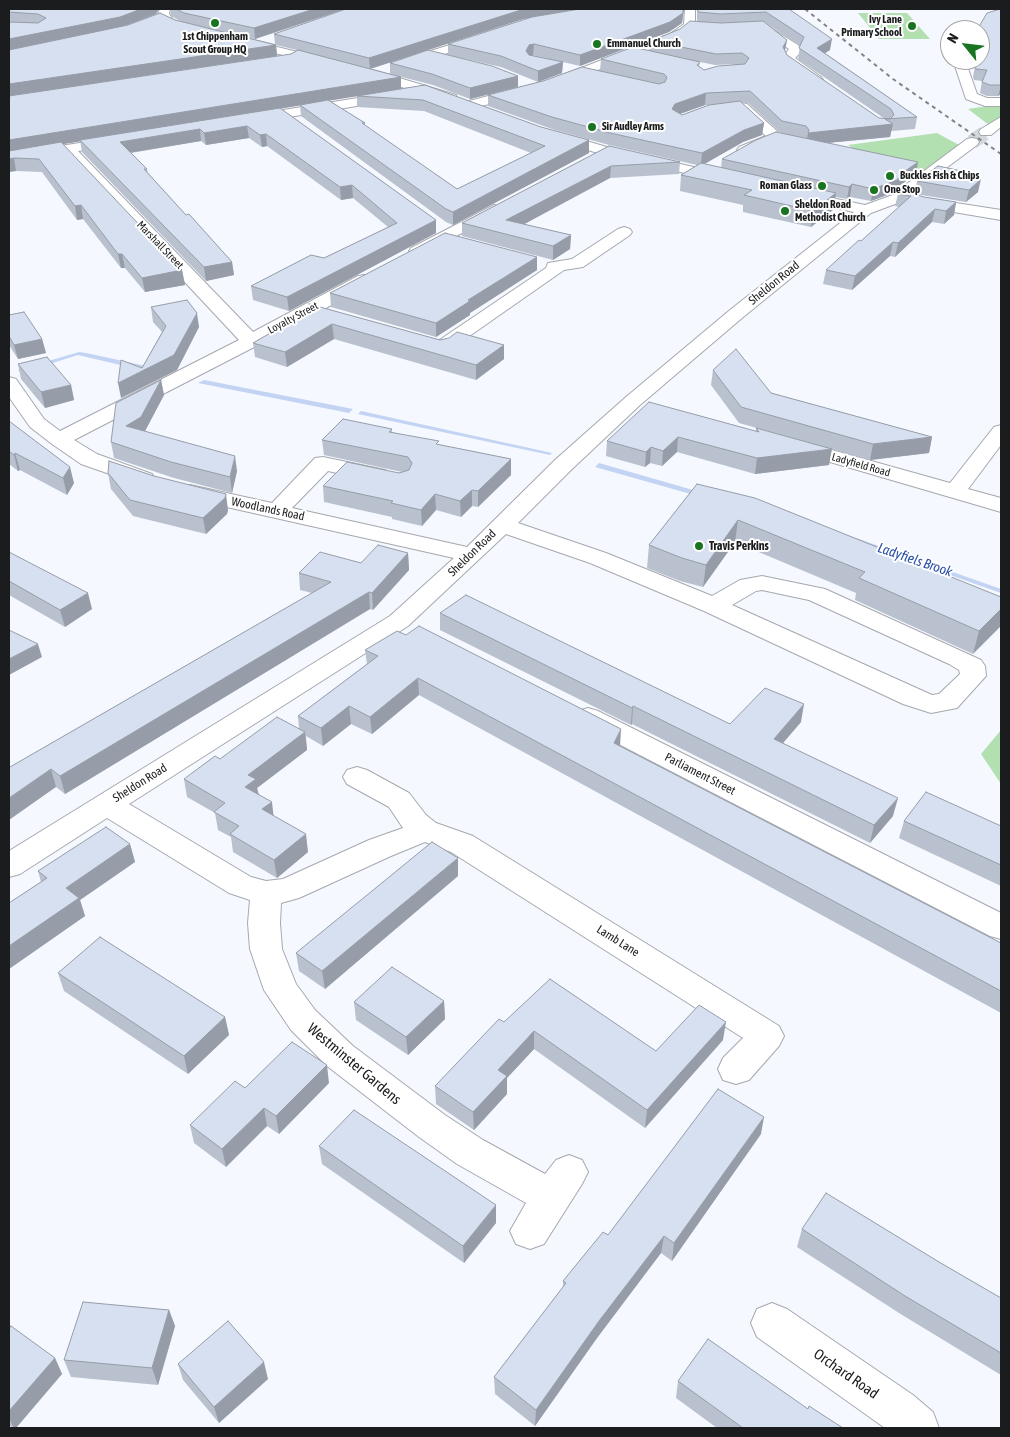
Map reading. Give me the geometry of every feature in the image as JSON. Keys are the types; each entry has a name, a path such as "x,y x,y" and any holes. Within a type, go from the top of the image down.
{"street":[{"path":"470,105 538,88 674,36 691,22 690,9"},
{"path":"751,18 795,49 789,57 790,60"},
{"path":"159,19 182,28 205,33"},
{"path":"687,27 702,28"},
{"path":"738,28 764,27"},
{"path":"372,74 492,35"},
{"path":"230,39 372,74 428,90 497,115"},
{"path":"256,45 273,39"},
{"path":"633,53 651,57"},
{"path":"428,56 456,62"},
{"path":"274,62 306,57"},
{"path":"776,62 790,60 830,89"},
{"path":"558,67 602,77"},
{"path":"963,70 972,96 985,102 1001,102"},
{"path":"521,81 538,88"},
{"path":"239,122 428,90"},
{"path":"730,96 768,130 773,138"},
{"path":"719,109 742,107"},
{"path":"286,114 302,126"},
{"path":"986,132 1001,121"},
{"path":"542,132 606,151 742,182"},
{"path":"9,158 135,138"},
{"path":"732,156 773,138 789,141"},
{"path":"972,142 905,191 901,198 1001,215"},
{"name":"Marshall Street","path":"68,149 251,341"},
{"path":"589,160 606,151"},
{"path":"704,173 719,164"},
{"path":"780,192 866,210"},
{"name":"Sheldon Road","path":"9,866 399,622 502,525 643,403 736,314 866,210 901,198"},
{"path":"400,260 512,200"},
{"path":"413,339 441,348 555,267 576,263 624,232"},
{"path":"535,262 555,267"},
{"name":"Loyalty Street","path":"59,440 251,341 377,273"},
{"path":"310,309 338,317"},
{"name":"Woodlands Road","path":"9,383 37,423 59,440 89,458 169,487 472,554"},
{"path":"955,491 1001,431"},
{"name":"Ladyfield Road","path":"775,441 1001,505"},
{"path":"277,511 323,464 400,480"},
{"path":"502,525 598,558 713,606 913,698 931,704 947,702 973,676 972,666 958,658 816,594 762,582 749,585 713,606"},
{"path":"399,622 426,635"},
{"name":"Parliament Street","path":"567,707 1001,927"},
{"name":"Lamb Lane","path":"358,777 400,800 415,822 425,831 471,848 767,1036 736,1069"},
{"path":"106,804 240,884 266,893 288,890 380,848 425,831"},
{"name":"Westminster Gardens","path":"266,893 264,923 266,949 281,990 303,1020 340,1056 416,1114 470,1152 560,1185 530,1231"},
{"name":"Orchard Road","path":"772,1324 898,1410 917,1428"}],"green space":[{"path":"858,13 907,13 930,39 879,39"},
{"path":"1001,104 1001,116 989,125 968,109"},
{"path":"937,133 959,145 921,173 876,163 848,145"},
{"path":"1001,730 1001,784 981,754"}],"water":[{"path":"79,352 169,371 163,375 78,355 21,373 18,370"},
{"path":"204,380 353,409 349,413 198,383"},
{"path":"361,411 552,453 550,455 358,414"},
{"name":"Ladyfiels Brook","path":"599,463 839,532 1001,589 1001,593 836,535 595,467"}],"building":[{"path":"9,9 141,9 120,17 9,39 9,22 38,23 46,18 38,14 9,12"},
{"path":"176,9 314,9 254,28 184,13"},
{"path":"346,9 524,9 369,58 274,34"},
{"path":"580,9 683,9 683,13 670,22 580,55 534,44 529,45 526,51 529,55 563,62 538,71 501,56 448,44 532,17"},
{"path":"698,9 789,9 832,39 817,48 917,117 890,119 894,115 891,109 799,48 804,37 766,12 721,14 698,12"},
{"path":"1001,9 1001,85 990,85 982,82 987,70 990,70 990,20 983,20 987,13"},
{"path":"160,13 175,20 276,45 9,84 9,50 128,25"},
{"path":"690,21 721,23 763,21 787,40 783,47 787,55 879,118 888,119 885,119 893,124 808,133 809,130 806,126 782,121 750,91 706,93 675,104 672,109 682,115 709,105 740,101 764,123 744,130 702,153 610,133 552,117 488,95 543,81 582,67 659,84 665,82 667,77 664,74 601,59 633,47 700,62 697,65 704,70 718,66 745,64 749,58 742,53 716,54 651,41 680,29"},
{"path":"298,50 401,77 9,140 9,96 291,54"},
{"path":"428,50 492,66 518,76 470,88 432,74 390,63"},
{"path":"425,85 541,127 589,140 453,212 446,209 300,105 328,100 365,123 362,123 457,189 545,146 423,100 357,96"},
{"path":"280,108 436,220 287,297 251,286 311,255 324,258 397,223 352,185 340,187 266,134 260,135 247,126 204,133 200,129 120,142 147,169 144,169 186,215 189,214 232,262 204,267 80,140"},
{"path":"776,132 918,162 901,174 897,180 873,189 852,184 849,187 722,159 756,140"},
{"path":"61,142 182,270 142,278 122,254 118,254 81,205 75,206 39,159 9,159 9,151"},
{"path":"609,146 680,162 611,166 506,220 571,235 553,246 462,223"},
{"path":"701,163 836,193 813,211 744,195 752,190 681,175"},
{"path":"938,166 971,173 969,177 981,179 969,190 917,181"},
{"path":"904,191 924,197 956,202 946,211 935,209 898,243 893,242 855,276 826,270 911,196 898,194"},
{"path":"445,233 537,257 468,300 470,301 436,323 330,293"},
{"path":"187,300 197,313 174,355 118,383 121,360 142,368 166,326 151,307"},
{"path":"317,306 440,340 449,338 457,332 504,345 476,365 332,324 285,352 253,343"},
{"path":"24,312 42,339 14,345 9,336 9,315"},
{"path":"736,349 771,393 932,437 873,444 741,407 713,370"},
{"path":"47,357 71,385 41,392 18,364"},
{"path":"161,380 141,417 126,426 235,456 230,477 171,462 111,442 116,403"},
{"path":"649,402 759,432 756,428 832,449 757,458 678,437 663,451 651,447 646,452 607,441"},
{"path":"343,419 392,429 389,432 439,441 436,444 511,459 478,491 472,490 460,501 435,494 421,510 391,503 393,501 323,486 347,462 399,473 409,470 412,463 408,457 322,440"},
{"path":"9,421 70,467 63,478 9,451"},
{"path":"109,461 154,476 226,494 225,498 203,518 130,500 108,473"},
{"path":"697,484 755,498 1001,597 1001,609 979,631 859,578 865,572 738,520 706,565 649,545"},
{"path":"378,545 408,553 372,593 369,592 60,776 51,769 9,798 9,767 331,582 299,573 320,552 361,563"},
{"path":"9,552 88,593 60,610 9,581"},
{"path":"466,595 730,724 765,688 804,704 774,739 898,798 874,825 440,613"},
{"path":"419,626 621,729 614,743 1001,943 1001,991 418,678 370,717 349,706 321,728 298,716 378,656 365,650 397,631 406,635"},
{"path":"9,630 38,644 9,659"},
{"path":"277,717 305,732 248,775 256,779 245,787 272,802 262,809 306,834 274,860 230,834 239,826 214,812 225,803 184,779 215,756 220,759"},
{"path":"926,792 1001,826 1001,865 904,821"},
{"path":"106,827 130,844 66,888 79,898 9,946 9,903 47,878 38,871"},
{"path":"432,842 458,858 322,971 296,953"},
{"path":"100,937 225,1017 184,1056 58,973"},
{"path":"392,967 444,1001 406,1037 354,1002"},
{"path":"550,979 656,1051 699,1005 726,1022 647,1110 534,1031 498,1070 507,1076 473,1112 435,1086 499,1019 504,1022"},
{"path":"292,1042 327,1065 276,1116 264,1108 222,1149 190,1125 235,1081 245,1088"},
{"path":"718,1089 764,1117 674,1243 664,1236 599,1321 536,1410 494,1377 566,1283 563,1281 603,1232 608,1235"},
{"path":"354,1110 496,1205 463,1246 319,1146"},
{"path":"826,1193 1001,1298 1001,1353 905,1296 802,1229"},
{"path":"83,1302 169,1310 152,1368 64,1360"},
{"path":"228,1321 264,1362 214,1407 178,1364"},
{"path":"11,1326 55,1358 9,1411 9,1329"},
{"path":"708,1339 808,1409 809,1406 843,1428 743,1428 678,1381"}],"tunnel":[{"path":"972,142 986,132"}],"railway":[{"path":"805,9 893,79 1001,154"}],"place":[{"name":"1st Chippenham Scout Group HQ","path":"215,23"},
{"name":"Ivy Lane Primary School","path":"912,26"},
{"name":"Emmanuel Church","path":"597,44"},
{"name":"Sir Audley Arms","path":"592,127"},
{"name":"Buckles Fish & Chips","path":"890,176"},
{"name":"Roman Glass","path":"822,186"},
{"name":"One Stop","path":"874,190"},
{"name":"Sheldon Road Methodist Church","path":"785,211"},
{"name":"Travis Perkins","path":"699,546"}]}
